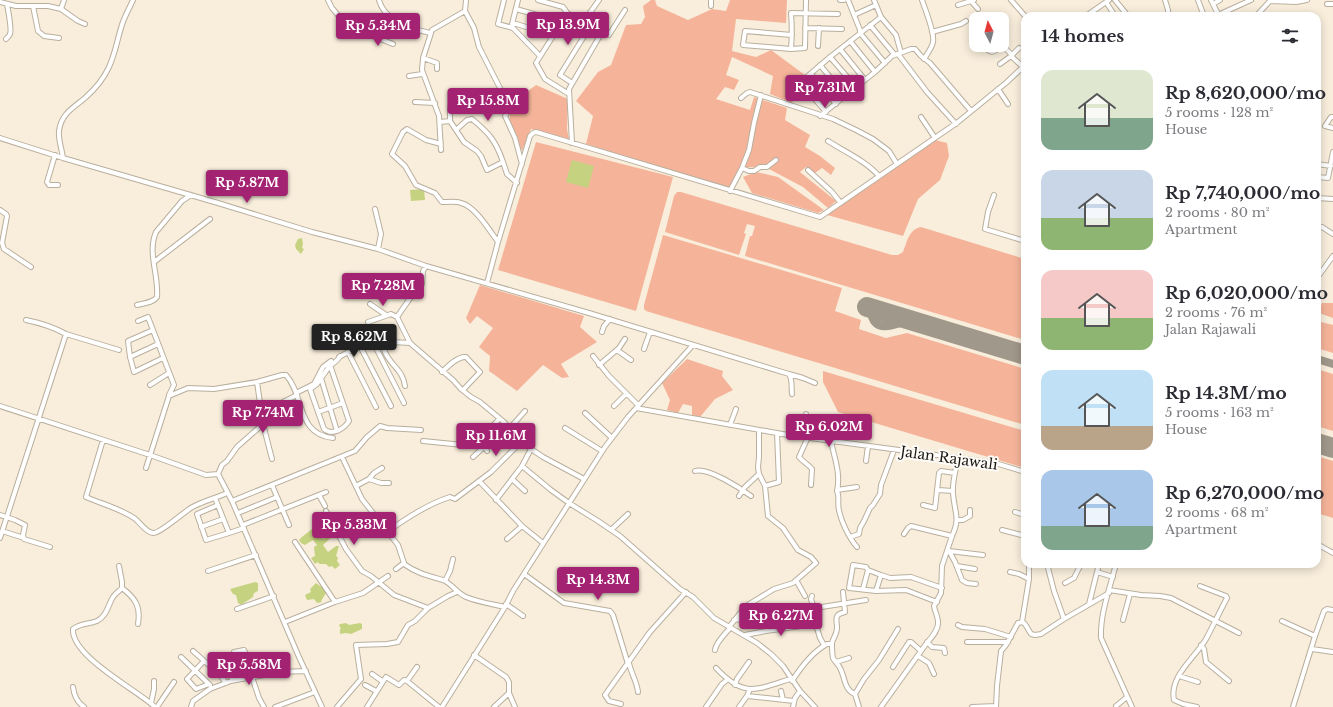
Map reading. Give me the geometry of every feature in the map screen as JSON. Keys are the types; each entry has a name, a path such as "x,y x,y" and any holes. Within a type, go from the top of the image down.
{"street":[{"path":"61,9 64,0"},
{"path":"64,158 59,136 60,126 67,112 90,92 109,68 117,46 121,27 133,0"},
{"path":"328,0 332,8 350,29 354,31 375,33 386,31 396,22"},
{"path":"379,0 380,4 396,22 430,33"},
{"path":"466,0 465,11 474,28 479,47 500,89 514,102 506,116 514,134 522,164"},
{"path":"504,0 498,24 513,28 540,56"},
{"path":"513,28 518,0"},
{"path":"538,0 563,7 568,14 580,22 585,21 607,35 610,34 625,10"},
{"path":"585,21 599,0"},
{"path":"711,0 711,6"},
{"path":"792,35 745,31 743,45 791,49 805,48 806,0"},
{"path":"848,0 860,33 885,63"},
{"path":"874,0 881,16 896,35 898,54"},
{"path":"922,0 934,38 933,44 924,59"},
{"path":"1011,0 1022,12"},
{"path":"1115,0 1125,12"},
{"path":"1165,0 1168,12"},
{"path":"1198,0 1202,12"},
{"path":"1216,12 1212,2 1220,0"},
{"path":"1226,12 1251,0"},
{"path":"1260,12 1270,2 1296,2 1307,0"},
{"path":"958,5 973,1 978,9"},
{"path":"0,2 16,6 48,6 61,9 85,24"},
{"path":"1091,12 1105,2 1112,12"},
{"path":"6,40 10,34 7,4"},
{"path":"1327,4 1333,4"},
{"path":"854,15 876,5"},
{"path":"33,6 38,31 44,36 59,38"},
{"path":"516,9 562,22"},
{"path":"441,150 440,122 422,74 423,58 430,33 437,26 465,11"},
{"path":"791,49 791,13 838,14"},
{"path":"568,14 540,56 536,65 545,79 569,94"},
{"path":"826,112 802,84 802,81 881,16"},
{"path":"932,32 960,24 966,20"},
{"path":"597,29 601,22"},
{"path":"513,23 554,35"},
{"path":"572,83 560,75 590,24"},
{"path":"870,25 898,54 927,92 956,124"},
{"path":"805,28 842,29"},
{"path":"818,46 819,28"},
{"path":"572,143 569,89 602,32"},
{"path":"375,33 378,38 393,44"},
{"path":"850,41 875,72"},
{"path":"1000,64 1012,56 1019,48"},
{"path":"840,49 865,80"},
{"path":"820,116 885,63 898,54 913,49 930,63 972,111"},
{"path":"1008,52 1021,64"},
{"path":"830,57 856,87"},
{"path":"423,58 436,62 438,64 437,69"},
{"path":"820,65 846,95"},
{"path":"487,283 498,242 532,133 536,132 819,217 956,124 998,90 1021,69"},
{"path":"409,76 422,74"},
{"path":"811,74 836,104"},
{"path":"998,90 1008,104"},
{"path":"741,98 750,92 832,120 873,139 889,152 897,164"},
{"path":"453,94 450,109 450,121 464,142 481,156 487,170 503,162"},
{"path":"730,191 750,150 754,123 761,95"},
{"path":"414,102 434,103"},
{"path":"1333,118 1331,117 1325,126 1333,128"},
{"path":"921,118 935,138"},
{"path":"456,130 467,120 472,119 484,129 498,147 507,174 517,182"},
{"path":"440,122 450,121"},
{"path":"441,144 426,140 407,129 403,132 392,154 405,166 416,185 434,193 442,202 462,203 476,213 498,242"},
{"path":"0,138 55,156 312,232 378,249 426,266 610,319 816,383"},
{"path":"828,142 860,160 879,176"},
{"path":"1321,177 1327,178 1333,152"},
{"path":"55,156 47,182 49,185 58,185"},
{"path":"742,168 749,171 754,171 760,167 768,167 776,160"},
{"path":"1321,165 1331,166"},
{"path":"808,170 832,192 840,202"},
{"path":"137,305 155,300 157,296 153,243 156,232 182,201 191,195"},
{"path":"994,195 984,228 1021,240"},
{"path":"1321,198 1333,199"},
{"path":"375,209 381,234 378,249"},
{"path":"0,210 7,216 2,243 4,249 30,267"},
{"path":"154,262 210,219"},
{"path":"1321,227 1333,234"},
{"path":"1321,272 1333,256"},
{"path":"397,317 420,288 426,266"},
{"path":"398,279 402,285 414,294"},
{"path":"370,304 386,315"},
{"path":"368,322 386,315 392,314 397,317 410,343 463,390 480,402 511,430 521,442 584,479"},
{"path":"138,321 148,317 174,385 169,396 146,468"},
{"path":"602,332 604,326 610,319"},
{"path":"26,320 53,327 66,334 119,350"},
{"path":"153,330 128,341 134,372 163,358"},
{"path":"644,349 650,332"},
{"path":"0,538 66,334"},
{"path":"339,334 346,343 360,346"},
{"path":"599,365 617,350 626,339"},
{"path":"283,402 313,385 323,367 360,346 373,342 410,343"},
{"path":"373,342 404,403"},
{"path":"382,342 385,353 400,371 406,386"},
{"path":"130,357 158,344"},
{"path":"407,681 441,707 602,451 637,407 693,345"},
{"path":"360,346 391,406"},
{"path":"617,350 631,360"},
{"path":"348,352 376,407"},
{"path":"330,365 349,421 333,433 327,432 324,429 310,389 316,385 330,365 338,360 340,356"},
{"path":"442,372 460,358 464,356 466,357 480,372 463,390"},
{"path":"593,356 599,365 637,407"},
{"path":"150,385 169,373"},
{"path":"789,374 792,381 792,394"},
{"path":"169,396 188,388 214,389 286,375 296,394 305,420 314,431 333,438"},
{"path":"321,378 337,431"},
{"path":"256,382 263,424 272,459"},
{"path":"614,406 626,394"},
{"path":"318,412 343,403"},
{"path":"0,406 150,455 206,476 218,474"},
{"name":"Jalan Rajawali","path":"637,407 777,433 995,463 1021,471"},
{"path":"730,425 736,409"},
{"path":"497,442 511,430 525,410"},
{"path":"586,413 612,438"},
{"path":"806,414 805,437 799,457 812,469 811,485"},
{"path":"423,441 464,445 491,428 499,419"},
{"path":"837,442 838,420"},
{"path":"263,424 237,447 227,461 222,465 218,474 238,513 321,707"},
{"path":"232,500 356,450 366,438 380,426 387,428 421,430"},
{"path":"565,428 602,451"},
{"path":"715,650 715,647 720,639 746,606 774,590 793,583 816,563 811,557 798,550 783,528 768,516 765,486 759,474 758,466 760,430"},
{"path":"765,486 779,482 777,433"},
{"path":"478,437 487,451"},
{"path":"103,440 86,497 121,510 135,519 150,532 155,533 191,507 227,493"},
{"path":"830,441 837,465 837,490 839,494 838,508 850,540 857,548"},
{"path":"388,531 431,505 450,497 455,499 480,482 521,442"},
{"path":"866,461 868,446"},
{"path":"473,457 484,447"},
{"path":"496,500 522,466 531,449"},
{"path":"850,537 859,534 860,528 870,508 880,494 881,485 894,450"},
{"path":"342,456 363,502 388,531 399,547 404,564 412,570 435,579 445,581 465,597 505,606 523,616"},
{"path":"881,707 938,627 938,620 934,606 940,598 942,588 942,566 956,527 957,520 953,492 958,459"},
{"path":"522,466 569,503 611,530 694,597 714,618 745,635 771,654 783,666 791,680 815,707"},
{"path":"356,486 369,479 374,473 382,468"},
{"path":"695,471 699,470 712,474 743,490 751,496"},
{"path":"923,505 935,508 939,473 941,471 955,473"},
{"path":"739,496 759,474"},
{"path":"369,479 380,483 388,483"},
{"path":"512,480 526,491"},
{"path":"480,482 522,526 543,543"},
{"path":"272,485 289,525"},
{"path":"837,490 857,487"},
{"path":"938,490 953,492"},
{"path":"218,505 197,514 206,540 229,533 282,509 326,492"},
{"path":"319,495 346,549 358,566 394,595 428,608"},
{"path":"238,513 277,497"},
{"path":"215,498 229,533"},
{"path":"957,520 963,520 970,516 970,510"},
{"path":"1014,512 1021,514"},
{"path":"611,530 628,514"},
{"path":"0,515 25,525 23,535 24,538"},
{"path":"201,526 223,519"},
{"path":"507,540 522,526"},
{"path":"904,534 908,528 915,526 952,536"},
{"path":"1002,530 1021,535"},
{"path":"2,531 50,547"},
{"path":"295,542 336,602"},
{"path":"1321,546 1333,553"},
{"path":"949,550 983,555"},
{"path":"949,550 962,580 967,583 976,584"},
{"path":"208,571 256,555"},
{"path":"445,581 450,571 453,559"},
{"path":"396,569 404,564"},
{"path":"937,602 906,590 876,591 849,588 853,565 866,567 868,570 890,578 911,577 942,588"},
{"path":"119,566 122,588 113,597 103,616 98,620 85,623 75,628 73,630 74,637 92,660 156,707 174,682"},
{"path":"957,566 975,569"},
{"path":"1022,622 1029,579 1029,568"},
{"path":"1048,568 1064,619"},
{"path":"1065,583 1074,578 1079,568"},
{"path":"1089,604 1098,568"},
{"path":"1115,568 1101,628 1101,638 1132,707"},
{"path":"863,590 868,570"},
{"path":"1010,572 1019,574 1029,579"},
{"path":"1097,572 1113,577"},
{"path":"524,574 564,603 610,611 613,615 638,692"},
{"path":"876,591 881,575"},
{"path":"285,622 363,593 388,576"},
{"path":"796,580 805,596"},
{"path":"1197,707 1183,704 1174,700 1174,685 1201,645 1227,598 1226,596 1200,586"},
{"path":"122,588 136,601 139,612 138,624"},
{"path":"1022,622 1031,634 1042,634 1109,591 1171,598 1239,633"},
{"path":"337,707 361,679 356,645 387,644 398,642 408,625 415,621 428,608 457,592"},
{"path":"621,704 609,701 605,695 650,632 686,592"},
{"path":"843,592 845,612 837,616 837,628 832,644 834,659 840,667 847,688 855,694 860,707"},
{"path":"1123,620 1130,594"},
{"path":"237,609 274,596"},
{"path":"812,596 810,599 814,608"},
{"path":"734,620 866,600"},
{"path":"1224,604 1229,605"},
{"path":"1293,707 1324,611 1327,609 1333,610"},
{"path":"1282,621 1315,636"},
{"path":"972,707 996,706 1001,651 1008,642 1018,623 1022,622"},
{"path":"745,635 815,624 824,645"},
{"path":"958,625 1011,637"},
{"path":"855,694 864,679 879,660 898,629"},
{"path":"892,667 909,642 921,651"},
{"path":"927,642 932,647 944,648 945,653"},
{"path":"967,642 1008,642"},
{"path":"716,668 727,680 735,685 750,689 764,688 791,680 802,666 824,645 832,644"},
{"path":"1201,645 1204,649 1206,662 1229,680"},
{"path":"1312,649 1333,652"},
{"path":"234,652 244,650 255,677 259,698 264,707"},
{"path":"193,651 226,682"},
{"path":"474,655 506,677 509,682 508,693 515,707"},
{"path":"918,656 929,663 934,674"},
{"path":"181,657 213,688"},
{"path":"836,662 849,658"},
{"path":"204,661 187,679 196,688 209,684"},
{"path":"735,685 737,679 749,662"},
{"path":"367,707 382,681 386,677 399,685 404,680 407,681 417,667"},
{"path":"191,707 194,701 213,688 226,682 281,672 306,671"},
{"path":"228,672 233,680"},
{"path":"372,674 382,681"},
{"path":"1179,676 1198,682"},
{"path":"706,707 722,684 727,680"},
{"path":"151,703 154,681"},
{"path":"365,685 376,691"},
{"path":"73,687 75,697 84,707"},
{"path":"740,707 750,689"},
{"path":"781,691 783,700"},
{"path":"793,707 794,701 800,691"},
{"path":"275,707 315,692"},
{"path":"494,707 508,693"},
{"path":"747,696 794,701"},
{"path":"1116,706 1127,697"}],"shaded area":[{"path":"651,0 655,0 657,6 688,20 712,9 726,11 730,0 787,0 786,23 736,19 732,51 756,57 771,50 805,75 799,83 792,103 770,94 773,76 732,57 726,75 739,80 734,90 725,87 716,99 750,110 754,97 787,108 785,120 810,135 805,147 820,156 835,168 831,175 822,168 815,173 806,167 800,172 836,201 828,208 803,187 767,168 744,167 730,189 586,144 593,116 576,101 598,72 611,65 626,25 641,24 645,17 643,6"},
{"path":"536,85 568,99 567,129 569,139 531,129 522,151 510,122 511,111 518,100"},
{"path":"935,140 947,143 949,156 940,180 918,199 903,236 827,215"},
{"path":"536,142 673,177 636,311 498,270"},
{"path":"572,160 594,166 588,188 566,182"},
{"path":"756,172 778,177 824,210 818,213 752,193 743,177"},
{"path":"424,189 425,200 411,201 410,190"},
{"path":"677,192 681,192 892,255 898,255 903,252 911,233 917,228 921,227 1021,258 1021,339 745,256 750,236 752,236 755,226 747,224 744,233 746,234 739,255 665,232 674,196"},
{"path":"663,235 842,288 835,311 861,320 859,329 886,338 907,333 1021,368 1021,424 646,311 644,309"},
{"path":"302,238 302,248 304,249 301,254 296,249 295,245 298,239"},
{"path":"480,285 584,316 580,327 597,342 561,364 569,377 562,378 543,365 517,391 489,371 490,356 479,347 493,328 477,316 470,324 466,318"},
{"path":"1322,303 1333,303 1333,318 1321,314"},
{"path":"1321,322 1333,325 1333,353 1321,349"},
{"path":"687,359 723,371 722,376 733,390 715,399 700,417 692,415 692,406 683,404 678,413 667,410 670,400 662,383"},
{"path":"1321,370 1333,374 1333,431 1321,427"},
{"path":"823,371 1021,430 1021,467 838,412 823,382"},
{"path":"1321,457 1333,461 1333,518 1321,514"},
{"path":"325,523 329,528 320,535 323,539 333,533 335,534 323,545 328,552 336,546 339,546 336,556 338,557 337,561 340,565 335,569 332,566 329,567 326,564 319,564 318,562 315,564 311,558 315,556 314,547 317,545 313,540 305,545 299,540 313,528 318,529"},
{"path":"255,582 258,583 258,591 254,593 253,597 241,605 238,603 236,595 233,594 230,589"},
{"path":"316,583 324,587 326,593 321,601 322,602 317,603 314,599 307,600 305,595 311,592 310,589"},
{"path":"346,623 349,625 360,623 362,624 362,629 351,634 340,634 340,624"},
{"path":"230,657 234,662 230,668 224,671 220,667 219,663"}],"taxiway":[{"path":"897,316 878,306 873,309 872,314 874,321 882,326 892,326 911,321"},
{"path":"1321,360 1333,364"}],"runway":[{"path":"867,307 1021,354"},
{"path":"1321,444 1333,448"}]}
